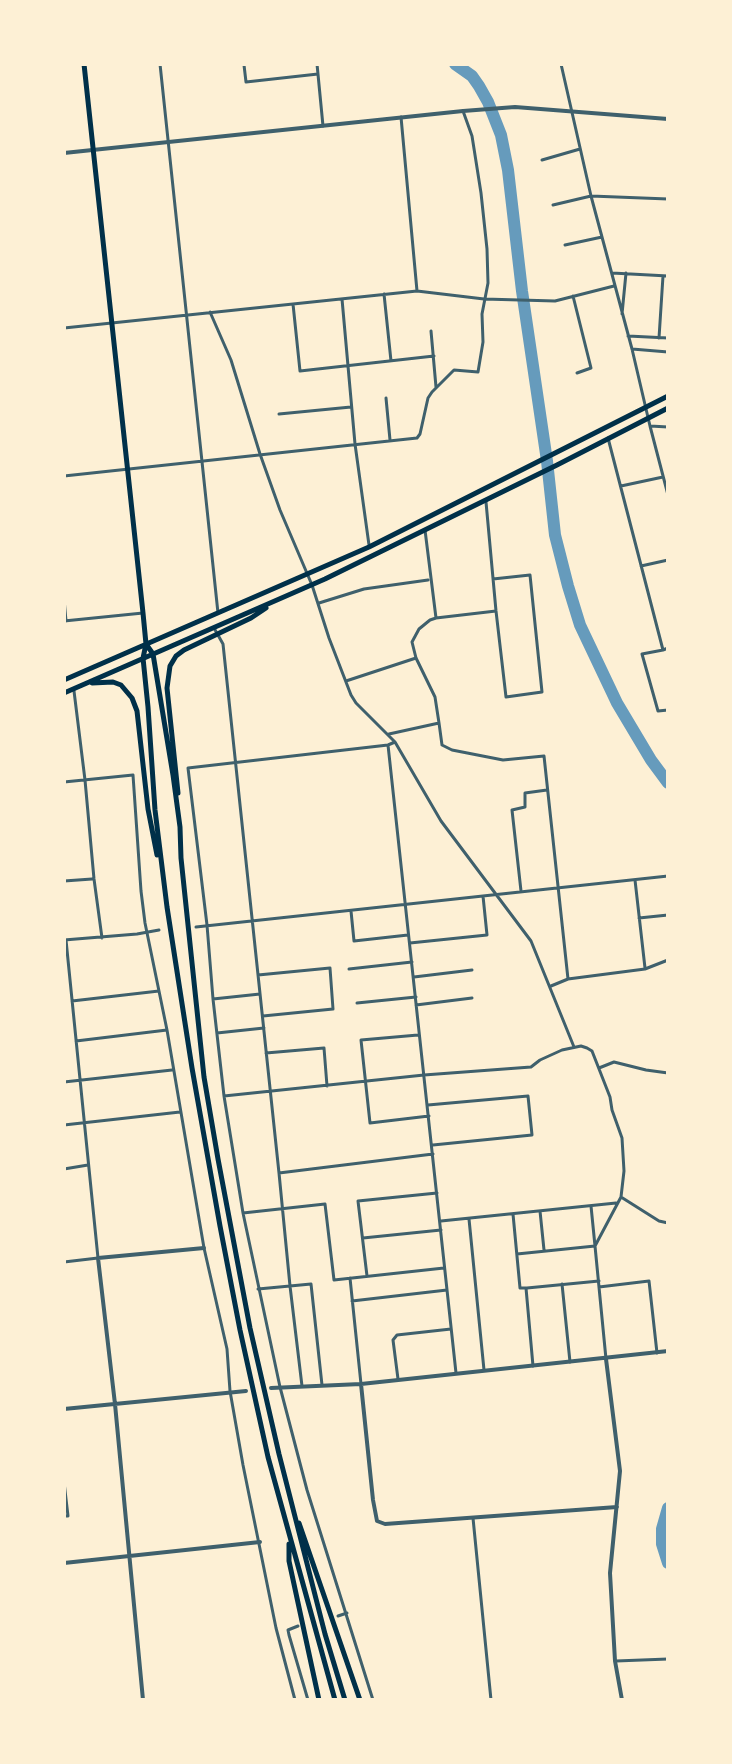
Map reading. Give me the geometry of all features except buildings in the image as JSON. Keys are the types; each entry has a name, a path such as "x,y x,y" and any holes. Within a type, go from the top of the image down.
{"highway":[{"path":"84,64 143,613 146,644 143,658 155,810 167,907"},
{"path":"64,680 369,547 668,396"},
{"path":"64,693 143,658 251,618 276,601 668,408"},
{"path":"215,632 174,659 167,688 177,775 182,873 204,1077 250,1328 286,1484 345,1700"},
{"path":"146,644 153,654 180,827"},
{"path":"84,684 113,682 121,685 132,698 137,711 148,809 220,1226 265,1443 335,1700"},
{"path":"286,1484 360,1700"},
{"path":"288,1534 289,1561 319,1700"}],"street":[{"path":"160,64 218,614"},
{"path":"317,64 323,126"},
{"path":"561,64 591,196 668,495"},
{"path":"244,65 246,82 318,74"},
{"path":"64,153 515,107 668,119"},
{"path":"64,476 417,438 428,398 454,370 478,372 483,342 484,299 488,283 483,207 472,136 463,111"},
{"path":"401,117 417,291"},
{"path":"542,160 580,149"},
{"path":"553,205 591,196 668,199"},
{"path":"565,245 602,237"},
{"path":"612,273 665,276 659,338"},
{"path":"622,315 626,273"},
{"path":"64,328 417,291 484,299 555,301 614,286"},
{"path":"384,294 391,361"},
{"path":"573,296 591,368 577,373"},
{"path":"342,299 355,444 369,547"},
{"path":"293,304 300,371 434,356"},
{"path":"210,312 231,360 280,510 356,703 395,742 441,821 531,941 574,1047"},
{"path":"431,331 436,387"},
{"path":"628,336 668,338"},
{"path":"632,349 668,352"},
{"path":"386,398 390,440"},
{"path":"279,414 352,407"},
{"path":"650,426 668,427"},
{"path":"608,438 666,649 642,654 658,711 668,710"},
{"path":"621,486 663,477"},
{"path":"485,500 496,611 506,697 542,692 530,575 493,579"},
{"path":"425,530 436,618"},
{"path":"641,566 668,560"},
{"path":"319,603 364,589 430,580"},
{"path":"64,599 65,621 143,613"},
{"path":"496,611 436,618 424,624 413,638 413,648 435,697 442,745 452,750 503,760 544,756 568,979"},
{"path":"215,632 223,644 302,1386"},
{"path":"346,681 416,658"},
{"path":"74,689 102,938"},
{"path":"389,734 439,723"},
{"path":"373,1700 307,1490 258,1289 224,1096 188,768 395,742"},
{"path":"388,745 456,1373"},
{"path":"64,782 133,775 141,891 148,932 204,1248 227,1349 230,1391 243,1465 276,1628 295,1700"},
{"path":"521,891 512,810 525,807 525,793 547,789"},
{"path":"196,927 668,876"},
{"path":"64,881 94,879"},
{"path":"635,880 645,969"},
{"path":"410,943 487,935 482,896"},
{"path":"351,911 354,941 409,935"},
{"path":"639,918 668,915"},
{"path":"143,1700 65,940 159,930"},
{"path":"550,986 568,979 645,969 668,960"},
{"path":"349,969 412,962"},
{"path":"258,975 330,968 333,1009 263,1016"},
{"path":"414,977 472,970"},
{"path":"64,983 70,982"},
{"path":"72,1001 159,991"},
{"path":"213,999 260,994"},
{"path":"357,1003 416,997"},
{"path":"416,1005 472,998"},
{"path":"217,1033 264,1028"},
{"path":"76,1041 167,1030"},
{"path":"419,1035 361,1040 370,1123 429,1116"},
{"path":"224,1096 531,1067 549,1055 581,1046 592,1051 622,1138 624,1171 621,1197 595,1246"},
{"path":"266,1053 324,1048 327,1086"},
{"path":"599,1068 614,1062 668,1073"},
{"path":"64,1082 173,1070"},
{"path":"428,1105 528,1096 532,1135 432,1145"},
{"path":"64,1125 180,1112"},
{"path":"279,1173 433,1154"},
{"path":"64,1169 89,1165"},
{"path":"367,1276 358,1201 437,1193"},
{"path":"621,1197 659,1221 668,1223"},
{"path":"440,1221 616,1203"},
{"path":"243,1213 325,1204 334,1280 444,1268"},
{"path":"591,1206 620,1471 610,1573 615,1661 622,1700"},
{"path":"540,1211 544,1250"},
{"path":"513,1214 520,1288 599,1281"},
{"path":"469,1219 484,1371"},
{"path":"363,1238 441,1230"},
{"path":"517,1254 595,1246"},
{"path":"64,1262 204,1248"},
{"path":"350,1278 377,1521 385,1524 617,1507"},
{"path":"599,1287 649,1281 657,1353"},
{"path":"258,1289 311,1284 322,1385"},
{"path":"562,1284 570,1362"},
{"path":"526,1288 533,1366"},
{"path":"352,1301 447,1290"},
{"path":"398,1379 393,1340 397,1335 451,1329"},
{"path":"271,1388 361,1384 668,1351"},
{"path":"64,1409 246,1391"},
{"path":"64,1482 68,1516 64,1516"},
{"path":"473,1518 491,1700"},
{"path":"64,1563 260,1542"},
{"path":"338,1616 347,1613"},
{"path":"298,1626 288,1630 308,1700"},
{"path":"615,1661 668,1659"}],"waterway":[{"path":"455,64 472,76 479,86 501,135 555,535 568,586 580,625 617,703 668,783"},
{"path":"668,1508 662,1529 662,1544 668,1563"}]}
